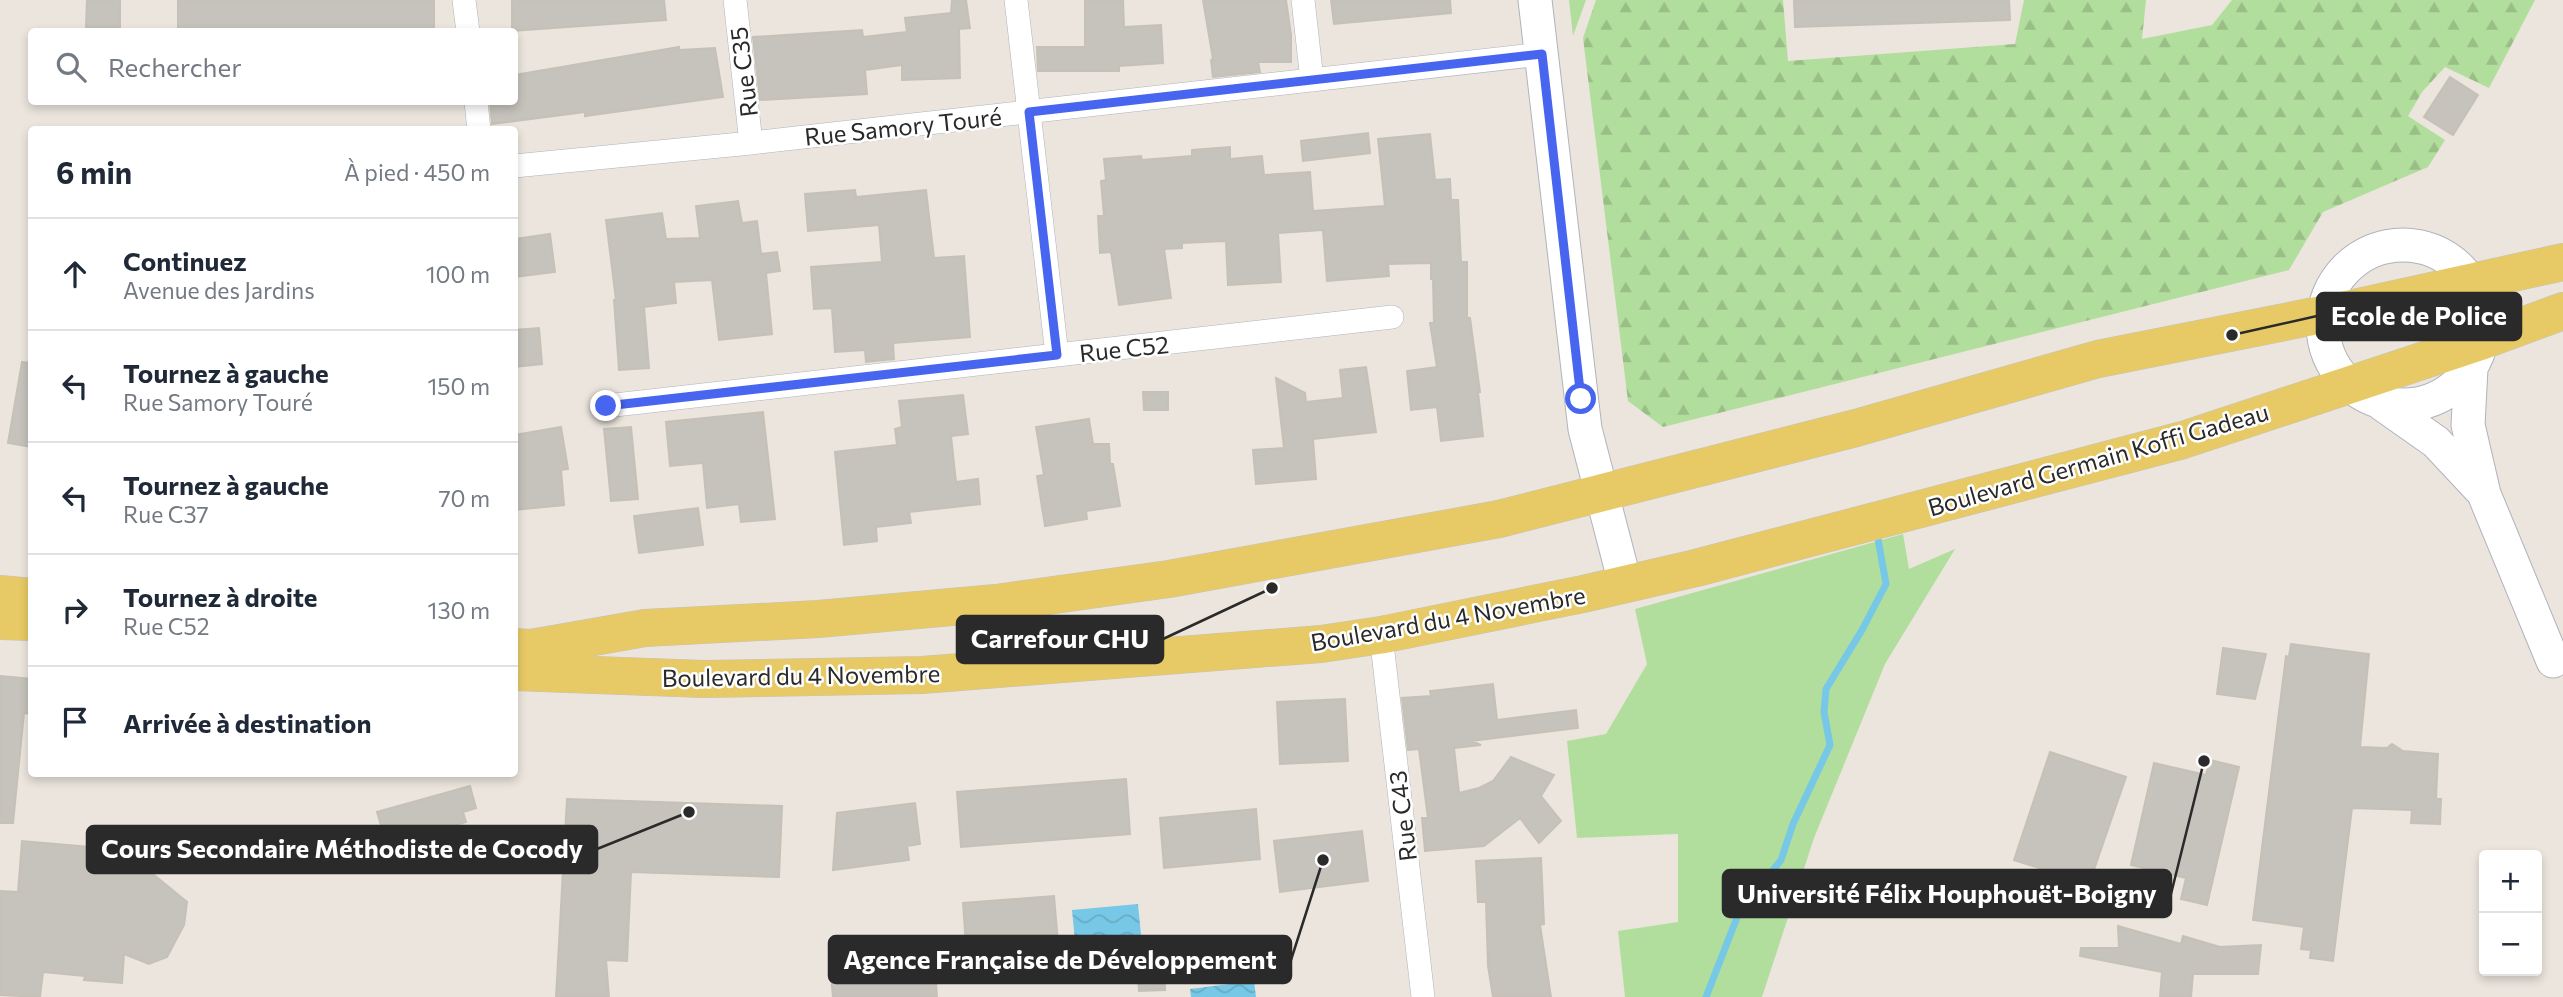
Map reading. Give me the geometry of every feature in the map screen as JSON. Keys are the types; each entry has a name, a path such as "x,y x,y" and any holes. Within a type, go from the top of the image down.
{"main road":[{"path":"1602,494 1856,428 2098,359 2563,262"},
{"name":"Boulevard Germain Koffi Gadeau","path":"1625,583 1696,568 2183,440 2347,385 2477,355 2563,311"},
{"name":"Boulevard du 4 Novembre","path":"518,647 531,648 645,628 845,617 996,603 1156,581 1486,521 1602,494"},
{"name":"Boulevard du 4 Novembre","path":"518,672 704,679 922,675 1321,643 1381,635 1625,583"},
{"path":"0,594 28,597"},
{"path":"0,621 28,622"}],"street":[{"path":"464,0 468,28"},
{"name":"Rue C35","path":"735,0 751,143"},
{"path":"1016,0 1057,355"},
{"path":"1303,0 1312,80"},
{"path":"1535,0 1585,429 1625,583"},
{"name":"Rue Samory Touré","path":"518,166 751,143 1542,54"},
{"path":"476,105 479,126"},
{"path":"2484,494 2437,442 2382,404 2347,385 2328,357 2324,344 2323,314 2334,282 2351,263 2373,251 2397,245 2417,246 2444,256 2472,282 2483,313 2467,407 2468,425 2484,494 2559,672"},
{"name":"Rue C52","path":"606,406 1392,317"},
{"path":"2382,404 2413,405 2443,396 2477,355"},
{"name":"Rue C43","path":"1381,635 1423,997"}],"green space":[{"path":"1569,0 1586,0 1573,36"},
{"path":"1596,0 1783,0 1788,61 2015,44 2024,0 2146,0 2142,39 2212,25 2232,0 2535,0 2489,88 2445,67 2422,92 2408,116 2445,140 2428,167 2323,212 2289,270 1663,427 1628,401 1583,38"},
{"path":"1903,534 1909,569 1955,549 1885,664 1814,838 1762,997 1625,997 1618,931 1678,922 1678,834 1577,838 1567,741 1606,734 1647,664 1635,609"}],"water":[{"path":"1138,904 1141,935 1075,941 1072,910"},
{"path":"1254,981 1256,997 1191,997 1190,989"}],"building":[{"path":"87,0 120,0 120,27 86,27"},
{"path":"178,0 434,0 434,28 178,28"},
{"path":"512,0 664,0 666,20 518,31 518,28 512,28"},
{"path":"952,0 966,0 970,28 959,29 960,78 902,80 902,65 865,70 867,94 760,100 753,37 862,30 863,37 907,32 905,18 951,13"},
{"path":"1085,0 1123,0 1124,27 1161,25 1163,63 1119,66 1119,71 1038,71 1037,47 1085,47"},
{"path":"1203,0 1286,0 1291,35 1291,62 1258,62 1260,72 1213,77 1213,59"},
{"path":"1331,0 1450,0 1451,13 1334,24"},
{"path":"1794,0 2009,0 2010,20 1795,27"},
{"path":"679,47 679,50 715,48 723,97 585,116 585,112 492,124 490,105 518,105 518,74"},
{"path":"2450,77 2478,95 2453,135 2424,117"},
{"path":"1368,133 1370,153 1303,161 1301,141"},
{"path":"1430,134 1435,180 1450,179 1451,200 1458,200 1461,262 1467,262 1467,318 1470,318 1483,436 1441,441 1437,407 1411,410 1407,371 1437,367 1430,323 1434,323 1431,263 1388,264 1389,276 1327,281 1323,230 1278,233 1281,282 1228,285 1226,241 1182,243 1182,248 1164,249 1171,298 1119,305 1111,252 1100,253 1098,216 1104,216 1101,181 1106,180 1104,159 1141,156 1142,160 1192,156 1192,150 1230,147 1230,159 1262,156 1264,175 1310,172 1313,211 1385,206 1378,139"},
{"path":"855,190 856,197 926,190 934,258 964,256 970,337 893,343 894,359 866,362 865,350 835,352 832,308 814,309 811,267 882,262 879,225 808,231 805,194"},
{"path":"738,201 742,223 757,221 761,254 777,252 780,271 766,273 772,334 719,340 712,280 674,282 676,303 644,307 649,368 619,370 616,300 606,220 662,213 666,239 700,238 696,206"},
{"path":"550,234 555,272 518,277 518,238"},
{"path":"539,328 542,364 518,367 518,330"},
{"path":"22,362 28,363 28,446 8,443"},
{"path":"1366,367 1376,432 1313,439 1316,479 1256,484 1253,450 1284,448 1276,378 1305,393 1306,402 1343,398 1340,370"},
{"path":"1143,392 1168,392 1168,410 1144,410"},
{"path":"963,395 968,434 951,436 956,482 978,479 980,504 909,512 911,523 876,527 877,541 844,545 835,452 897,445 895,429 902,427 899,401"},
{"path":"763,412 775,519 741,522 739,504 707,508 703,463 670,466 666,422"},
{"path":"1089,419 1093,444 1109,444 1110,464 1113,464 1120,506 1086,511 1087,519 1045,526 1037,476 1044,475 1036,427"},
{"path":"561,427 568,469 561,470 564,505 518,510 518,434"},
{"path":"631,427 638,499 611,501 604,429"},
{"path":"698,508 703,545 639,553 634,516"},
{"path":"2291,644 2369,654 2360,747 2387,748 2392,744 2403,751 2438,754 2436,799 2441,799 2440,824 2411,823 2412,810 2352,808 2333,961 2310,958 2311,950 2301,949 2304,927 2253,920 2286,656 2289,657"},
{"path":"2223,648 2266,654 2255,699 2217,694"},
{"path":"0,676 28,679 28,714 24,713 13,823 0,823"},
{"path":"1493,684 1497,720 1576,710 1578,728 1471,741 1481,745 1454,748 1459,793 1493,781 1511,757 1554,775 1541,796 1561,821 1539,843 1520,818 1484,846 1425,851 1422,818 1428,818 1419,749 1408,750 1402,698 1431,696 1430,691"},
{"path":"1345,699 1348,761 1280,764 1277,702"},
{"path":"2050,752 2126,777 2089,884 2014,860"},
{"path":"2210,760 2239,767 2207,905 2181,899 2186,878 2131,865 2154,763 2206,775"},
{"path":"1126,779 1130,834 961,847 957,792"},
{"path":"470,786 476,808 463,812 466,822 428,832 432,843 390,855 377,812"},
{"path":"567,799 782,806 779,877 631,872 627,961 606,960 609,997 556,997"},
{"path":"915,803 920,844 907,846 909,860 833,870 837,813"},
{"path":"1256,809 1260,859 1164,868 1160,818"},
{"path":"114,830 184,831 183,862 137,861 187,902 184,925 167,957 149,964 124,954 122,983 84,980 85,976 43,972 40,997 0,995 0,891 18,892 22,841 114,849"},
{"path":"1362,831 1368,881 1280,892 1274,841"},
{"path":"1541,858 1544,924 1540,925 1551,997 1493,997 1488,966 1486,902 1478,902 1476,861"},
{"path":"1054,896 1059,954 967,960 963,903"},
{"path":"2118,926 2181,944 2183,936 2220,947 2261,945 2258,974 2193,974 2191,997 2160,997 2162,972 2080,956 2081,948 2119,948"},
{"path":"934,956 937,997 833,997 830,964"},
{"path":"1164,962 1165,990 1139,991 1137,963"}],"waterway":[{"path":"1706,997 1738,915 1781,860 1793,824 1830,745 1824,712 1826,689 1886,584 1878,539"}],"place":[{"name":"Ecole de Police","path":"2232,335"},
{"name":"Carrefour CHU","path":"1272,588"},
{"name":"Université Félix Houphouët-Boigny","path":"2204,761"},
{"name":"Cours Secondaire Méthodiste de Cocody","path":"689,812"},
{"name":"Agence Française de Développement","path":"1323,860"}],"route":[{"path":"606,406 1057,355 1029,112 1542,54 1581,399"}]}
